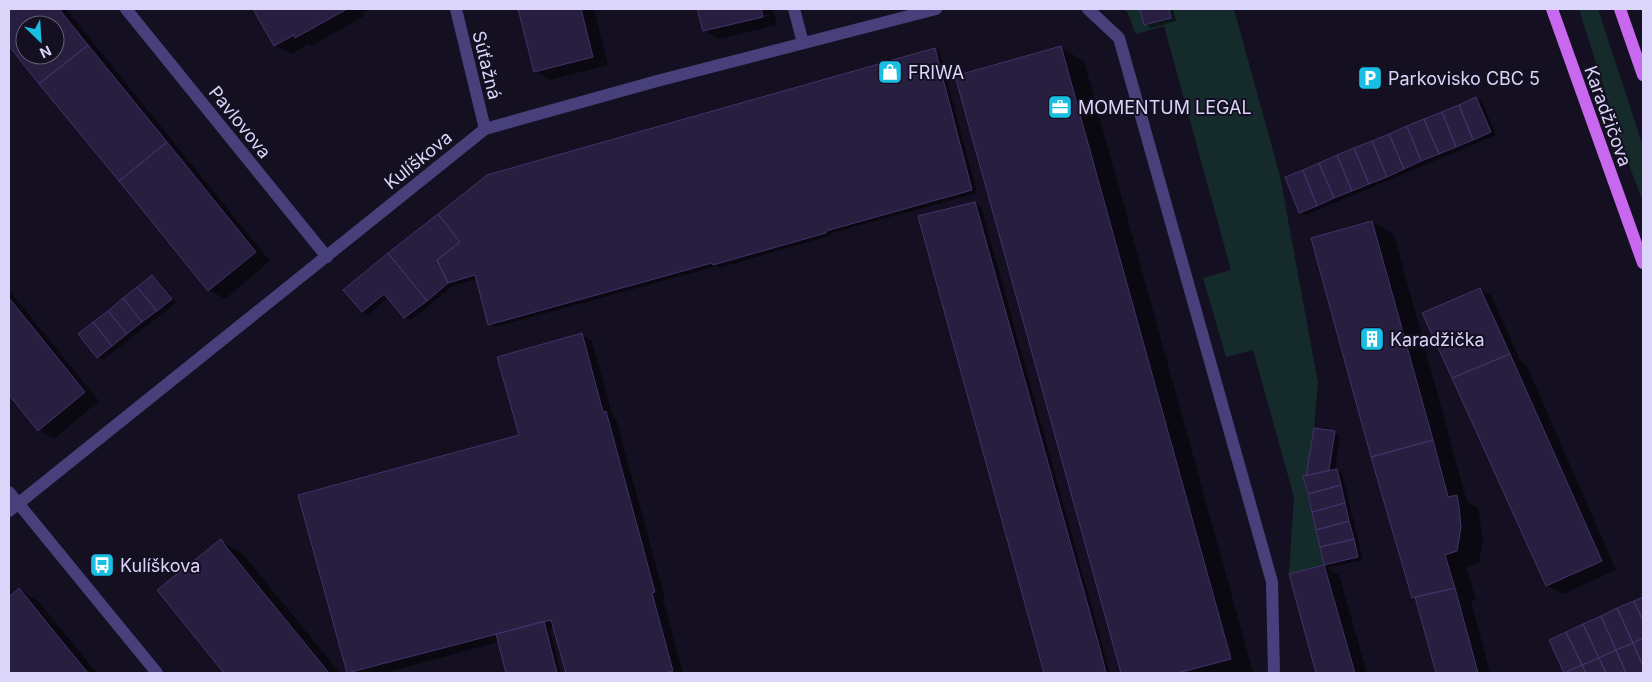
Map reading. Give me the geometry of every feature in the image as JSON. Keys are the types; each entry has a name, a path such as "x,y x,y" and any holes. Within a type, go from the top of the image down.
{"main road":[{"name":"Karadžičova","path":"1552,9 1643,263"},
{"path":"1620,9 1643,74"}],"street":[{"name":"Pavlovova","path":"126,9 328,257"},
{"name":"Súťažná","path":"456,9 485,129"},
{"path":"794,9 803,43"},
{"name":"Kulíškova","path":"13,507 328,257 485,129 803,43 899,13 936,9"},
{"path":"1088,9 1119,38 1272,582 1274,673"},
{"path":"9,492 13,507 156,673"}],"green space":[{"path":"1122,9 1234,9 1280,176 1318,383 1314,428 1306,476 1303,476 1324,565 1289,574 1294,497 1253,350 1226,357 1203,278 1231,270 1164,26 1136,34 1127,12"},
{"path":"1579,9 1598,9 1643,146 1643,202 1624,152"}],"building":[{"path":"9,9 59,9 64,15 15,15 15,54 9,46"},
{"path":"253,9 347,9 295,38 294,35 274,46"},
{"path":"518,9 581,9 593,57 534,72"},
{"path":"697,9 761,9 763,17 703,31"},
{"path":"1169,9 1171,18 1144,25 1140,10"},
{"path":"65,16 88,45 65,63"},
{"path":"88,45 167,142 119,181 39,84"},
{"path":"1061,46 1231,659 1178,673 1121,673 955,76"},
{"path":"935,48 972,190 713,265 712,263 488,325 475,275 448,283 437,260 460,242 438,214 487,175"},
{"path":"24,65 63,65 39,84"},
{"path":"1476,97 1491,132 1473,140 1459,105"},
{"path":"1459,105 1473,140 1456,147 1442,112"},
{"path":"1442,112 1456,147 1439,154 1424,119"},
{"path":"1424,119 1439,154 1421,161 1407,126"},
{"path":"1407,126 1421,161 1404,169 1389,134"},
{"path":"1389,134 1404,169 1387,177 1372,141"},
{"path":"1372,141 1387,177 1369,184 1354,148"},
{"path":"167,142 256,252 208,291 119,181"},
{"path":"1354,148 1369,184 1352,191 1337,155"},
{"path":"1337,155 1352,191 1334,198 1319,163"},
{"path":"1319,163 1334,198 1317,206 1303,170"},
{"path":"1303,170 1317,206 1299,213 1285,177"},
{"path":"975,202 1106,673 1044,673 918,216"},
{"path":"438,214 460,242 437,260 448,283 427,301 388,253"},
{"name":"Karadžička","path":"1372,221 1433,440 1371,457 1311,238"},
{"path":"388,253 427,301 404,318 384,294 362,312 343,290"},
{"path":"152,275 172,299 157,311 137,287"},
{"path":"137,287 157,311 142,322 123,298"},
{"path":"1480,288 1510,354 1452,378 1422,313"},
{"path":"9,298 85,392 38,431 9,395"},
{"path":"123,298 142,322 127,334 108,311"},
{"path":"108,311 127,334 112,346 93,322"},
{"path":"93,322 112,346 97,358 78,334"},
{"path":"582,333 603,412 606,411 655,592 652,593 673,671 664,673 566,673 551,620 347,673 298,495 519,435 497,357"},
{"path":"1510,354 1602,561 1546,586 1452,378"},
{"path":"1314,428 1335,431 1329,470 1306,476"},
{"path":"1433,440 1448,497 1457,495 1459,507 1461,527 1457,551 1445,555 1455,588 1412,598 1371,457"},
{"path":"1337,469 1341,485 1308,494 1303,476"},
{"path":"1341,485 1345,503 1312,512 1308,494"},
{"path":"1345,503 1349,521 1316,530 1312,512"},
{"path":"1349,521 1354,539 1320,547 1316,530"},
{"path":"221,539 329,673 224,673 157,590"},
{"path":"1354,539 1358,557 1324,565 1320,547"},
{"path":"1324,565 1355,673 1316,673 1289,574"},
{"path":"19,588 88,673 9,673 9,597"},
{"path":"1455,588 1478,673 1436,673 1415,597"},
{"path":"1643,597 1643,621 1634,601"},
{"path":"1634,601 1643,621 1643,638 1633,643 1617,608"},
{"path":"1617,608 1633,643 1616,650 1601,616"},
{"path":"1601,616 1616,650 1599,658 1583,624"},
{"path":"544,621 557,673 506,673 496,634"},
{"path":"1583,624 1599,658 1582,665 1566,632"},
{"path":"1566,632 1582,665 1564,673 1549,640"},
{"path":"1643,638 1643,666 1633,643"},
{"path":"1633,643 1643,666 1643,673 1626,673 1616,650"},
{"path":"1616,650 1626,673 1606,673 1599,658"},
{"path":"1599,658 1606,673 1586,673 1582,665"},
{"path":"1582,665 1586,673 1564,673"}],"place":[{"name":"FRIWA","path":"890,72"},
{"name":"Parkovisko CBC 5","path":"1370,78"},
{"name":"MOMENTUM LEGAL","path":"1060,107"},
{"name":"Karadžička","path":"1372,339"},
{"name":"Kulíškova","path":"102,565"}]}
